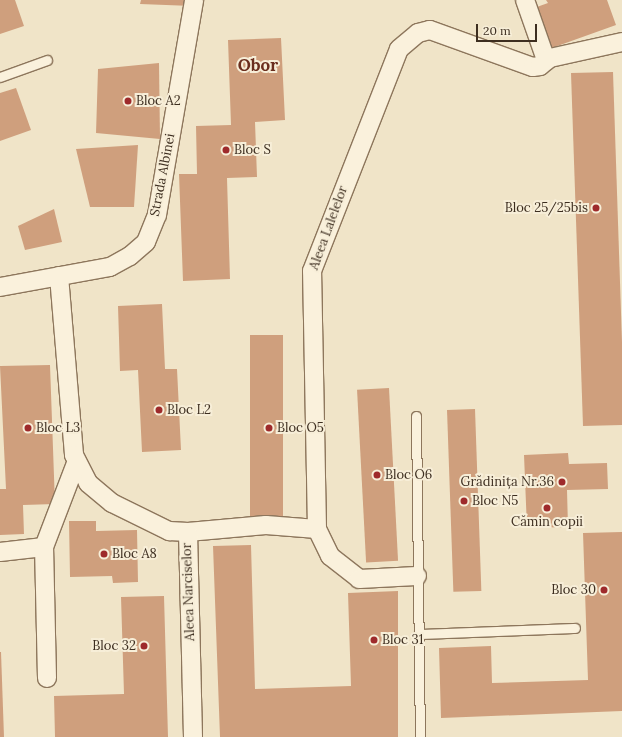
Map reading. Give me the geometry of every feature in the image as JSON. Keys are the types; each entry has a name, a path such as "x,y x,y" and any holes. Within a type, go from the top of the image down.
{"street":[{"name":"Strada Albinei","path":"0,287 110,267 146,242 157,215 194,0"},
{"path":"525,0 546,60"},
{"name":"Aleea Lalelelor","path":"317,528 312,272 399,49 418,33 430,30 534,67 540,66 546,60 622,42"},
{"name":"Aleea Narciselor","path":"59,276 76,463 88,484 112,503 169,531 188,532 194,737"},
{"path":"47,678 44,547 76,463"},
{"path":"188,532 266,525 317,528 330,556 359,578 417,576"},
{"path":"0,552 44,547"}],"lane":[{"path":"0,77 47,60"},
{"path":"416,416 420,737"},
{"path":"419,634 574,628"}],"building":[{"path":"0,0 15,0 24,26 0,34"},
{"path":"141,0 192,0 192,6 140,4"},
{"path":"546,0 607,0 616,25 549,49 534,8 548,3"},
{"name":"Bloc S","path":"281,38 285,120 255,122 257,177 227,178 230,279 183,281 179,174 197,174 196,126 231,125 228,40"},
{"name":"Bloc A2","path":"159,63 160,139 96,133 98,69"},
{"name":"Bloc 25/25bis","path":"613,72 622,342 622,425 583,426 571,73"},
{"path":"16,88 31,130 0,141 0,93"},
{"path":"138,145 134,207 90,207 76,149"},
{"path":"54,209 62,242 25,250 18,226"},
{"path":"162,304 165,369 177,369 181,450 142,452 138,370 120,371 118,306"},
{"name":"Bloc O5","path":"250,335 283,335 283,520 250,520"},
{"name":"Bloc L3","path":"50,365 55,504 23,505 24,534 0,535 0,489 6,489 0,366"},
{"name":"Bloc O6","path":"389,388 398,561 366,562 357,390"},
{"name":"Bloc N5","path":"475,409 481,591 453,592 447,410"},
{"name":"Cămin copii","path":"568,453 569,464 607,463 608,489 567,490 568,527 527,528 524,455"},
{"name":"Bloc A8","path":"69,521 96,521 96,531 137,530 138,582 113,583 112,576 70,577"},
{"name":"Bloc 30","path":"622,532 622,711 441,718 439,648 491,646 492,683 588,680 583,533"},
{"name":"Bloc 31","path":"251,545 255,689 351,686 348,593 398,591 398,737 220,737 213,546"},
{"name":"Bloc 32","path":"164,596 168,737 55,737 54,696 124,694 121,597"},
{"path":"1,652 4,737 0,737"}],"place":[{"name":"Bloc A2","path":"128,101"},
{"name":"Bloc S","path":"226,150"},
{"name":"Bloc 25/25bis","path":"596,208"},
{"name":"Bloc L2","path":"159,410"},
{"name":"Bloc L3","path":"28,428"},
{"name":"Bloc O5","path":"269,428"},
{"name":"Bloc O6","path":"377,475"},
{"name":"Grădinița Nr.36","path":"562,482"},
{"name":"Bloc N5","path":"464,501"},
{"name":"Cămin copii","path":"547,508"},
{"name":"Bloc A8","path":"104,554"},
{"name":"Bloc 30","path":"604,590"},
{"name":"Bloc 31","path":"374,640"},
{"name":"Bloc 32","path":"144,646"}],"district":[{"name":"Obor","path":"258,66"}]}
